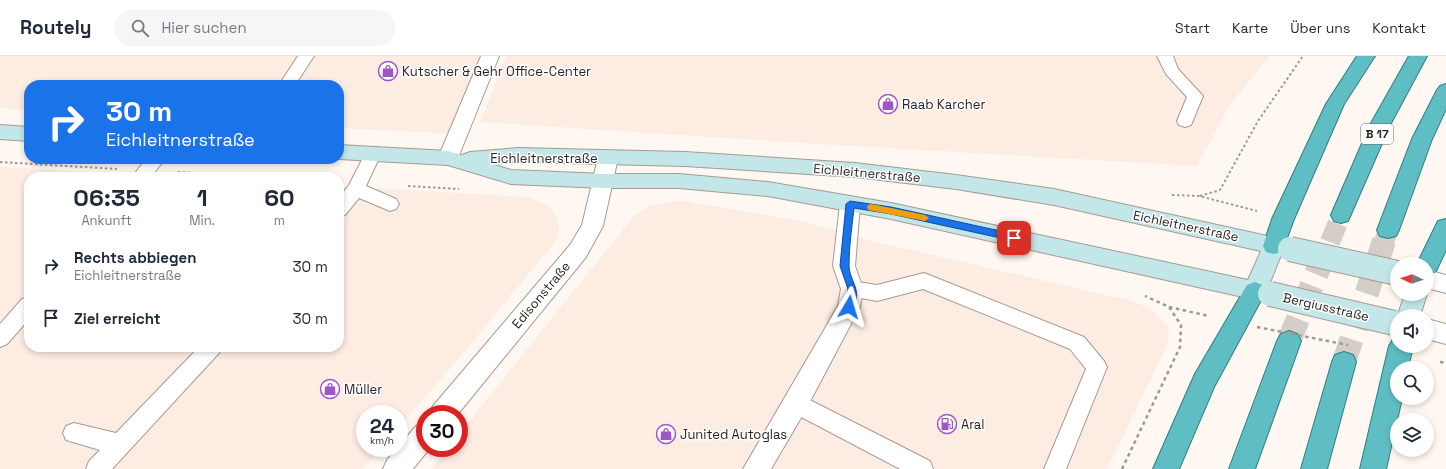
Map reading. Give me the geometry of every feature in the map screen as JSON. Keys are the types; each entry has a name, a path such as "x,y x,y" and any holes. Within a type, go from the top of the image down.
{"highway":[{"path":"1282,247 1283,219 1336,104 1366,56"},
{"name":"B 17","path":"1341,215 1380,125 1418,56"},
{"path":"1388,230 1422,139 1446,90"},
{"path":"1432,257 1446,228"},
{"path":"1166,469 1204,382 1262,293"},
{"path":"1242,469 1289,341"},
{"path":"1373,469 1399,353"},
{"path":"1314,469 1349,354"}],"main road":[{"path":"0,132 24,134"},
{"name":"Eichleitnerstraße","path":"344,152 451,159 518,155 685,159 855,170 956,182 1054,197 1282,247"},
{"name":"Eichleitnerstraße","path":"451,159 512,176 604,180 679,181 768,189 906,214 1262,293"},
{"path":"1262,293 1282,247 1390,271"},
{"name":"Bergiusstraße","path":"1262,293 1390,319"}],"street":[{"path":"451,159 490,56"},
{"name":"Edisonstraße","path":"450,405 578,251 592,226 608,158"},
{"path":"756,469 796,403 849,307 852,289 844,266 850,204"},
{"path":"1434,281 1446,284"},
{"path":"1434,331 1446,334"},
{"path":"396,469 416,445"}],"lane":[{"path":"291,80 306,56"},
{"path":"1165,56 1171,71 1194,96 1184,121"},
{"path":"344,204 356,189 373,154"},
{"path":"145,172 152,164"},
{"path":"356,189 390,204"},
{"path":"852,289 876,292 924,281 1077,343 1097,367 1055,469"},
{"path":"0,338 24,311"},
{"path":"97,469 207,352"},
{"path":"796,403 922,469"},
{"path":"74,433 120,444"}],"path":[{"path":"1283,219 1199,196 1220,190 1236,156 1264,110 1302,56"},
{"path":"405,186 460,189"},
{"path":"1122,469 1180,347 1181,325 1169,307"},
{"path":"1257,327 1349,354"}],"shaded area":[{"path":"0,56 490,56 458,134 344,128 344,80 24,80 24,110 0,108"},
{"name":"Raab Karcher","path":"506,56 1270,56 1229,106 1197,166 818,144 481,122"},
{"path":"0,167 86,172 24,172 24,352 344,352 344,186 527,197 547,204 556,217 559,229 556,241 465,351 418,405 416,405 416,407 408,417 408,405 356,405 356,457 373,457 363,469 0,469"},
{"path":"684,201 806,222 876,242 1132,301 1151,309 1169,328 1167,345 1107,469 431,469 441,457 468,457 468,423 634,216 651,205"}],"tunnel":[{"path":"1330,242 1341,215"},
{"path":"1384,242 1388,230"},
{"path":"1289,341 1330,241"},
{"path":"1344,362 1384,241"}],"slow traffic":[{"path":"871,207 925,218"}],"place":[{"name":"Kutscher & Gehr Office-Center","path":"388,71"},
{"name":"Raab Karcher","path":"888,104"},
{"name":"Müller","path":"330,389"},
{"name":"Aral","path":"947,424"},
{"name":"Junited Autoglas","path":"666,434"}],"route":[{"path":"849,307 852,289 844,266 850,204 891,211 1014,238"}]}
